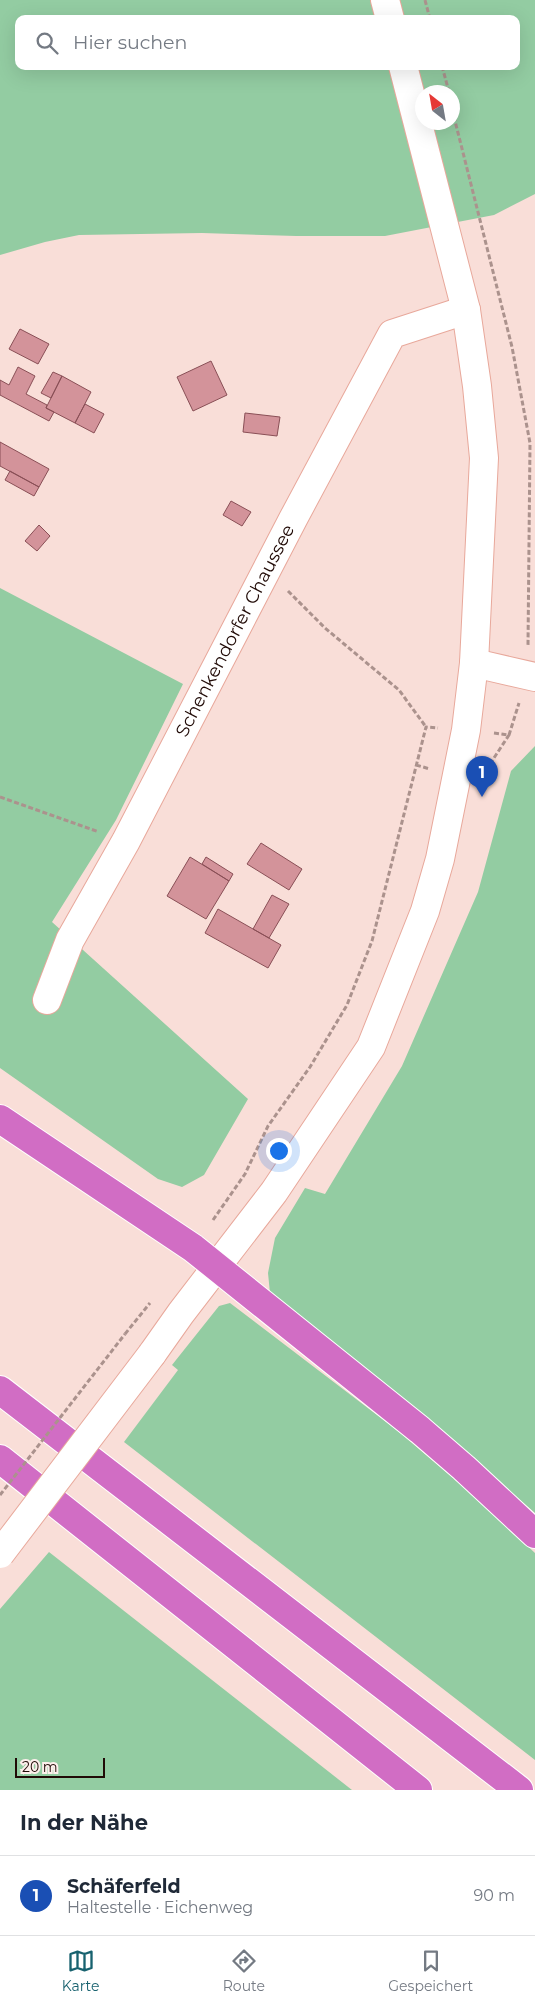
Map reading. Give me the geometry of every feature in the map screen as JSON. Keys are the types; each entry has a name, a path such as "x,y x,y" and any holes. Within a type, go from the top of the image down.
{"highway":[{"path":"0,1119 193,1248 420,1430 535,1534"},
{"path":"0,1390 519,1790"},
{"path":"0,1459 418,1790"}],"main road":[{"path":"385,0 389,15"},
{"path":"0,1554 274,1192 371,1047 425,911 440,859 466,730 474,663 484,458 477,386 466,310 404,70"},
{"name":"Schenkendorfer Chaussee","path":"48,1000 70,940 126,841 392,334 466,310"},
{"path":"474,663 531,677"}],"path":[{"path":"426,0 429,15"},
{"path":"443,70 446,85"},
{"path":"458,130 512,347 530,444 531,677 509,735 489,765"},
{"path":"267,570 325,628 399,690 426,727 509,735"},
{"path":"193,1248 245,1174 268,1126 310,1067 347,1005 372,941 426,727"},
{"path":"416,765 431,769"},
{"path":"0,796 126,841"},
{"path":"0,1495 150,1302"}],"green space":[{"path":"0,0 535,0 535,194 494,215 385,236 202,233 79,235 45,242 0,255"},
{"path":"0,588 183,684 116,820 52,922 248,1099 204,1175 182,1187 158,1179 0,1068"},
{"path":"535,746 535,1513 467,1454 270,1293 268,1273 275,1238 305,1188 325,1194 402,1066 478,892 511,771"},
{"path":"230,1303 398,1431 467,1490 535,1553 535,1760 124,1442 178,1370 172,1365 219,1306"},
{"path":"49,1552 352,1790 0,1790 0,1609"}],"building":[{"path":"20,329 49,344 38,364 9,349"},
{"path":"211,361 227,395 193,411 177,377"},
{"path":"18,367 35,376 26,394 47,405 46,408 54,412 49,421 0,395 0,380 9,385"},
{"path":"53,372 62,376 51,398 41,393"},
{"path":"62,376 91,392 75,423 46,408"},
{"path":"85,404 104,414 94,433 75,423"},
{"path":"245,413 280,417 277,436 243,432"},
{"path":"0,442 49,469 39,487 0,466"},
{"path":"10,471 39,487 34,496 5,480"},
{"path":"231,501 251,512 242,526 223,515"},
{"path":"39,525 50,536 37,551 25,541"},
{"path":"261,843 302,869 289,890 247,864"},
{"path":"190,857 229,881 206,919 167,896"},
{"path":"206,857 233,874 229,881 202,864"},
{"path":"272,895 289,904 269,938 253,929"},
{"path":"218,909 281,945 268,968 205,933"}],"place":[{"name":"Schäferfeld","path":"482,797"}]}
